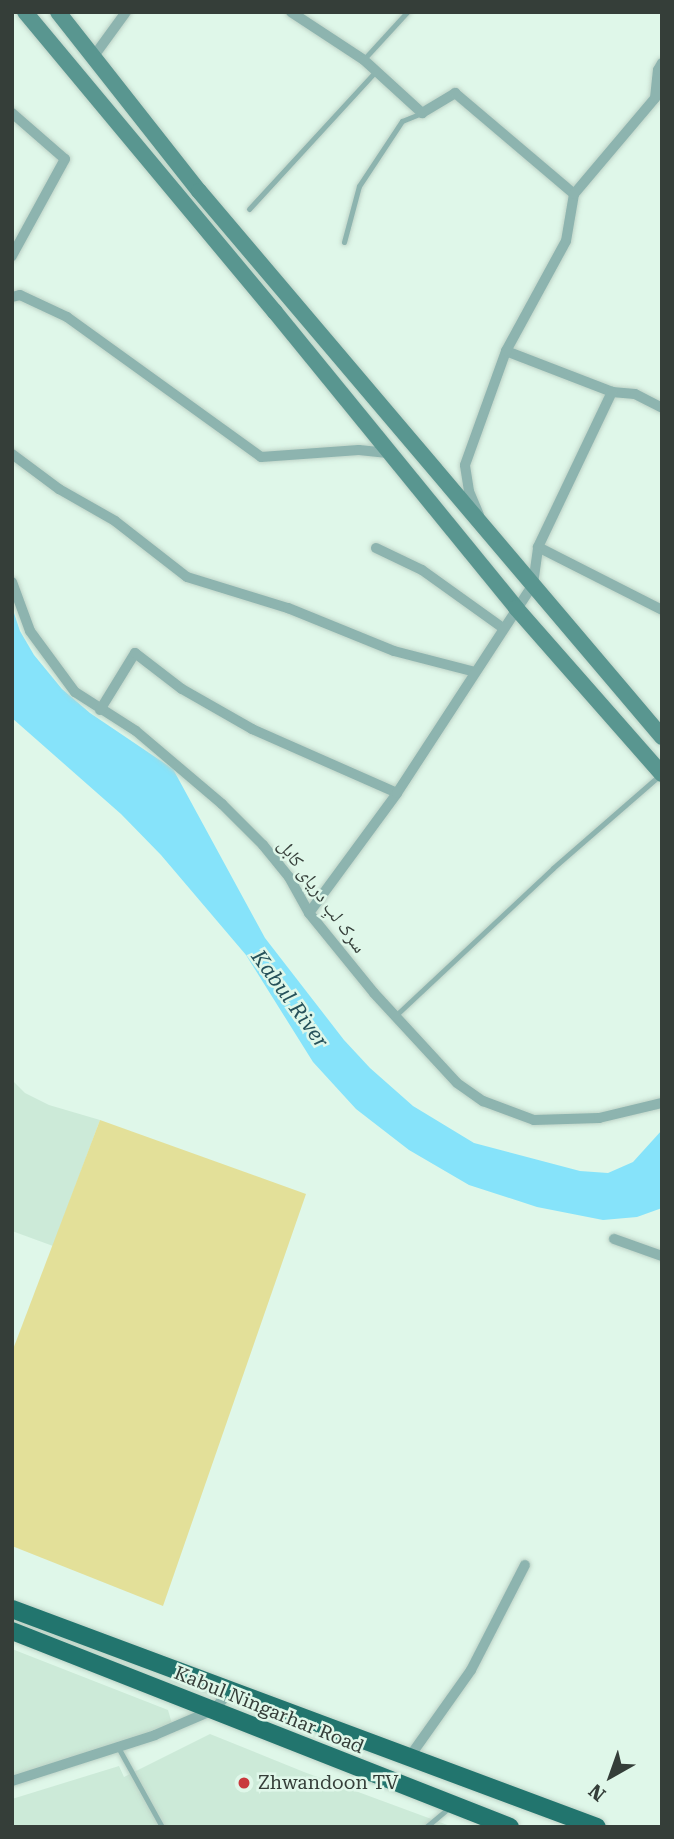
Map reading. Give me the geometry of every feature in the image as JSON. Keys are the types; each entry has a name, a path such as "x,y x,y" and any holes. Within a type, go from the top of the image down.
{"highway":[{"name":"Kabul Ningarhar Road","path":"12,1609 230,1692 259,1700 408,1759 597,1827"},
{"name":"Kabul Ningarhar Road","path":"12,1631 510,1827"}],"main road":[{"path":"25,12 275,312 516,608 661,774"},
{"path":"58,12 199,191 662,737"}],"street":[{"path":"94,56 126,12"},
{"path":"291,12 364,60 422,113 455,93 574,194"},
{"path":"485,529 469,491 465,465 506,351 566,241 574,194 655,98 658,70 662,63"},
{"path":"12,113 65,159 12,256"},
{"path":"12,297 20,295 67,317 261,457 359,450 388,453"},
{"path":"506,351 612,392 635,394 662,408"},
{"path":"309,913 397,793 533,584 538,547 612,392"},
{"path":"12,454 60,489 115,521 187,577 288,608 394,650 475,672"},
{"path":"538,547 662,610"},
{"path":"376,548 422,570 503,628"},
{"name":"سرک لبِ دریای کابل","path":"12,582 30,631 75,692 136,731 222,804 263,845 289,877 309,913 395,1016 457,1083 483,1101 534,1120 599,1118 662,1102"},
{"path":"100,710 135,653 182,689 252,729 397,793"},
{"path":"614,1239 662,1256"},
{"path":"408,1759 471,1670 524,1565"},
{"path":"12,1781 119,1749 214,1710 230,1692"}],"lane":[{"path":"364,60 407,12"},
{"path":"249,209 376,71"},
{"path":"344,242 359,186 402,121 422,113"},
{"path":"395,1016 553,868 661,774"},
{"path":"119,1749 162,1827"},
{"path":"426,1827 452,1805"}],"shaded area":[{"path":"12,1080 25,1093 49,1105 100,1120 53,1246 12,1231"},
{"path":"100,1120 306,1194 163,1606 12,1546 12,1352"},
{"path":"12,1649 168,1710 173,1727 12,1781"},
{"name":"Zhwandoon TV","path":"210,1734 453,1827 12,1827 12,1799 119,1766 124,1777"}],"water":[{"name":"Kabul River","path":"12,607 20,631 34,655 62,689 90,713 173,769 265,938 344,1040 370,1068 413,1106 474,1143 580,1171 608,1173 633,1162 662,1130 662,1208 637,1217 603,1220 537,1207 469,1185 409,1150 356,1109 313,1062 246,955 161,855 121,814 12,718"}],"place":[{"name":"Zhwandoon TV","path":"244,1783"}]}
